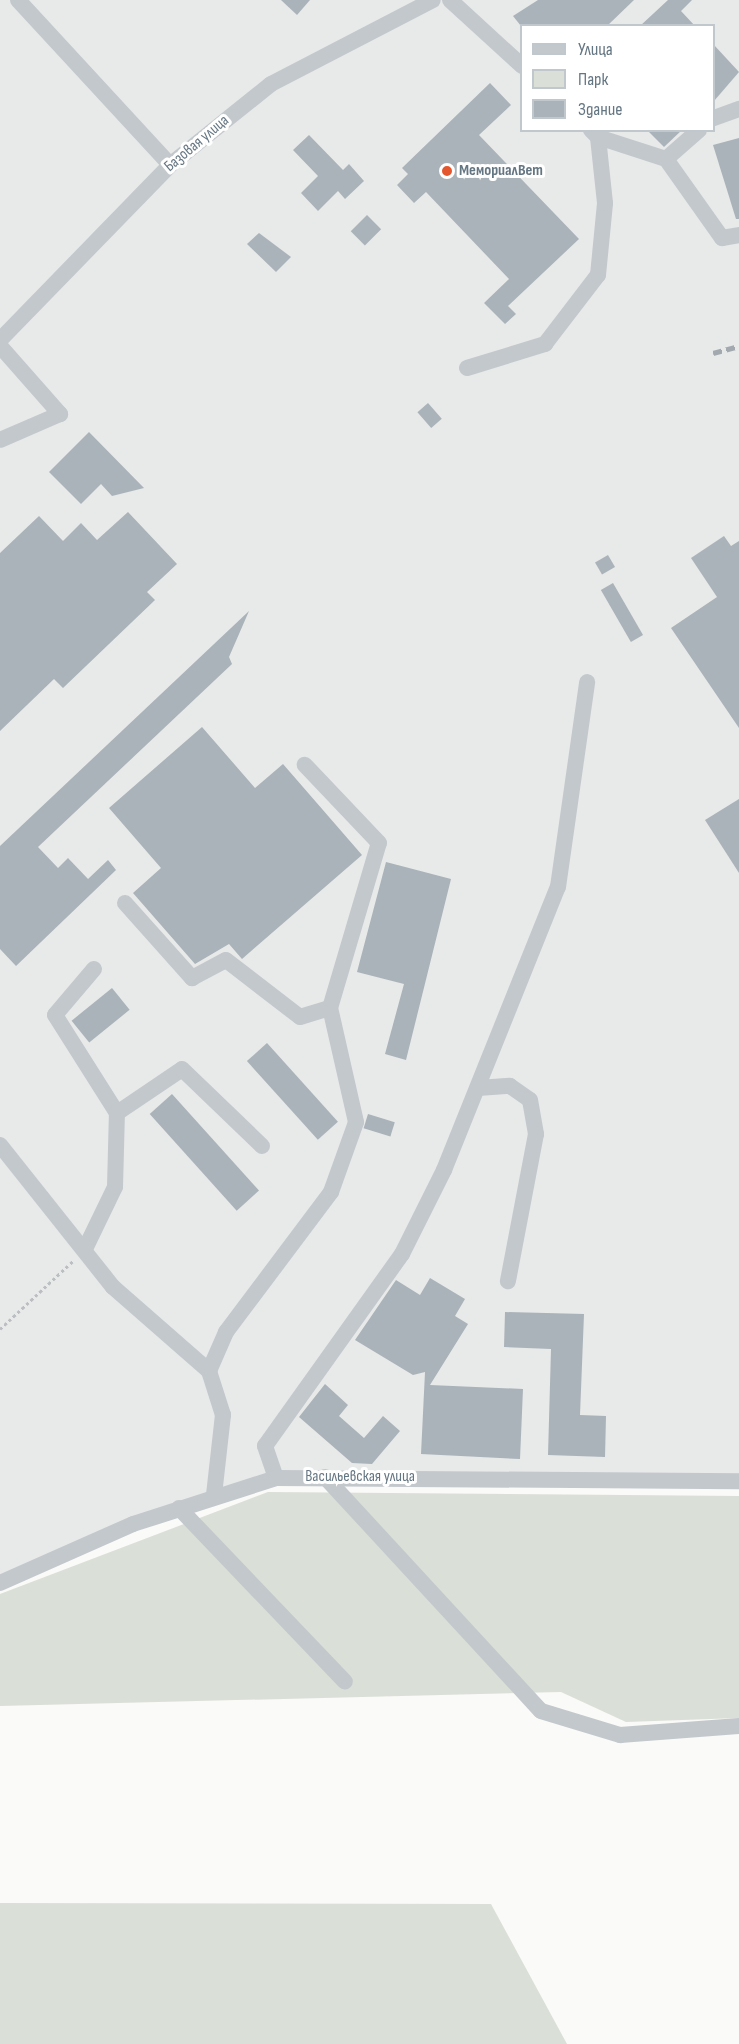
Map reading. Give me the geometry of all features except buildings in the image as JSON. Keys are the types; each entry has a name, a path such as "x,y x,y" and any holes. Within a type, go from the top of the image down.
{"street":[{"path":"18,0 170,165"},
{"name":"Базовая улица","path":"0,340 170,165 271,84 434,0"},
{"path":"450,0 520,64"},
{"path":"715,118 739,109"},
{"path":"666,159 697,132"},
{"path":"466,368 545,344 598,275 605,203 595,134 666,159 722,238 739,235"},
{"path":"0,346 60,414 0,440"},
{"path":"276,1478 265,1446 402,1254 478,1088 558,887 586,682"},
{"path":"209,1371 226,1332 331,1192 356,1122 330,1008 379,843 305,765"},
{"path":"125,903 192,978 226,960 300,1017 330,1008"},
{"path":"85,1249 115,1187 117,1113 55,1015 94,969"},
{"path":"117,1113 182,1069 262,1146"},
{"path":"478,1088 510,1086 530,1100 536,1134 508,1281"},
{"path":"0,1145 85,1249 112,1287 209,1371 223,1415 214,1495"},
{"path":"326,1477 541,1711 620,1735 739,1726"},
{"name":"Васильевская улица","path":"0,1583 214,1495 276,1478 739,1481"},
{"path":"180,1508 345,1682"}],"path":[{"path":"0,1329 85,1249"}],"shaded area":[{"path":"0,0 739,0 739,1482 276,1478 206,1498 0,1584"}],"green space":[{"path":"268,1492 739,1496 739,1718 626,1722 561,1692 0,1706 0,1594"},
{"path":"0,1903 491,1904 567,2044 0,2044"}],"railway":[{"path":"713,353 739,346"}],"place":[{"name":"МемориалВет","path":"447,171"}]}
